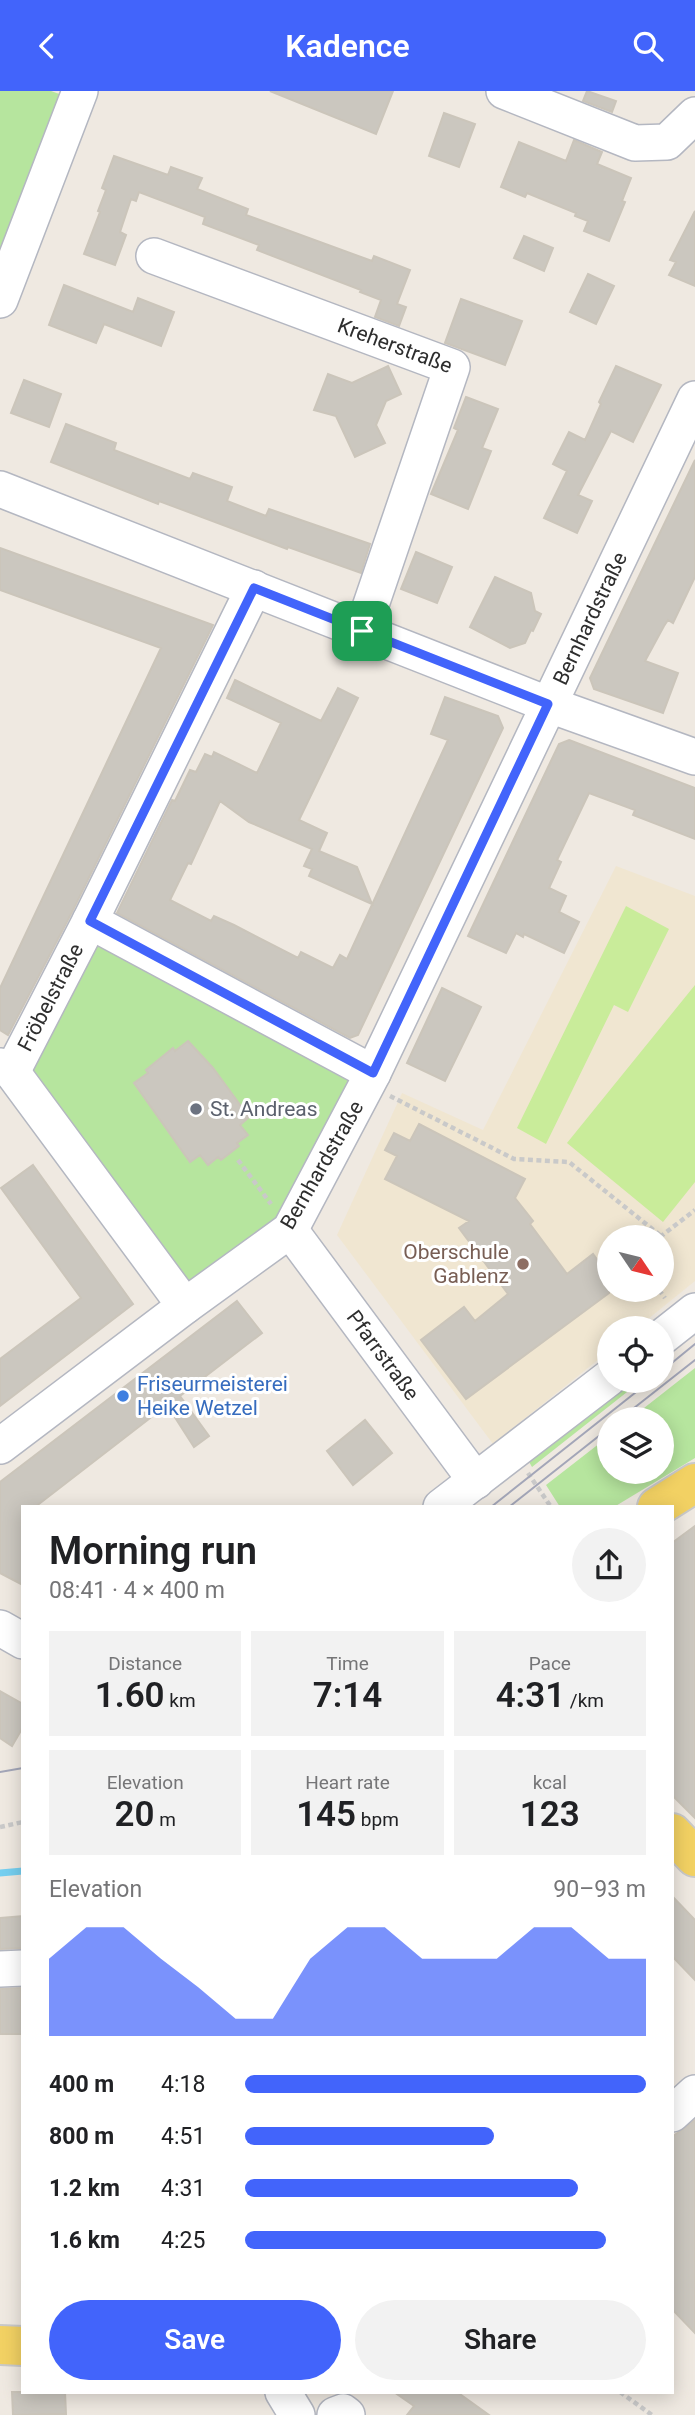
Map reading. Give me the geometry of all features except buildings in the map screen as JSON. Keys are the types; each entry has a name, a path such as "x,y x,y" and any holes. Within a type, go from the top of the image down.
{"main road":[{"path":"660,1505 695,1483"},
{"path":"674,1835 695,1857"},
{"path":"0,2345 21,2346"}],"street":[{"path":"0,300 80,91"},
{"path":"504,91 635,143 667,142 695,114 690,91"},
{"name":"Kreherstraße","path":"154,256 452,367 362,631"},
{"name":"Bernhardstraße","path":"0,1446 290,1230 370,1079 695,399"},
{"path":"0,489 548,704 695,757"},
{"name":"Fröbelstraße","path":"6,1069 90,921 254,588"},
{"name":"Fröbelstraße","path":"90,921 370,1079"},
{"path":"6,1069 185,1306"},
{"name":"Pfarrstraße","path":"290,1230 476,1481"},
{"path":"674,1328 695,1311"},
{"path":"444,1505 597,1387"},
{"path":"0,1628 21,1640"},
{"path":"0,1969 21,1968"},
{"path":"674,2112 695,2093"},
{"path":"284,2394 297,2415"},
{"path":"335,2415 343,2412 347,2415"}],"path":[{"path":"370,1079 514,1159 569,1162 645,1225"},
{"path":"238,1160 266,1198"},
{"path":"674,1226 695,1210"},
{"path":"513,1452 550,1505"},
{"path":"0,1827 21,1822"},
{"path":"623,2394 652,2415"}],"shaded area":[{"path":"616,866 695,896 695,1281 674,1298 674,1225 597,1225 597,1302 669,1302 652,1316 597,1316 597,1361 493,1444 337,1235 402,1093 483,1130"}],"green space":[{"path":"0,91 51,91 65,96 0,270"},
{"path":"626,906 669,929 628,1012 614,1005 546,1144 517,1128"},
{"path":"90,921 367,1084 290,1230 185,1306 12,1072"},
{"path":"695,985 695,1182 663,1222 567,1143"},
{"path":"695,1368 695,1458 674,1471 674,1407 645,1407 663,1393 674,1393 674,1384"},
{"path":"613,1393 626,1393 608,1407 597,1407 597,1416 532,1467 528,1460"},
{"path":"597,1445 597,1484 652,1484 617,1505 559,1505 546,1485"}],"waterway":[{"path":"0,1873 21,1871"}],"tram line":[{"path":"674,1361 695,1344"},
{"path":"635,1407 695,1360"},
{"path":"494,1505 635,1393"},
{"path":"512,1505 597,1437"},
{"path":"0,1772 21,1768"}],"place":[{"name":"St. Andreas","path":"196,1109"},
{"name":"Oberschule Gablenz","path":"523,1264"},
{"name":"Friseurmeisterei Heike Wetzel","path":"123,1396"}],"route":[{"path":"254,588 362,631 548,704 373,1073 90,921 254,588"}]}
